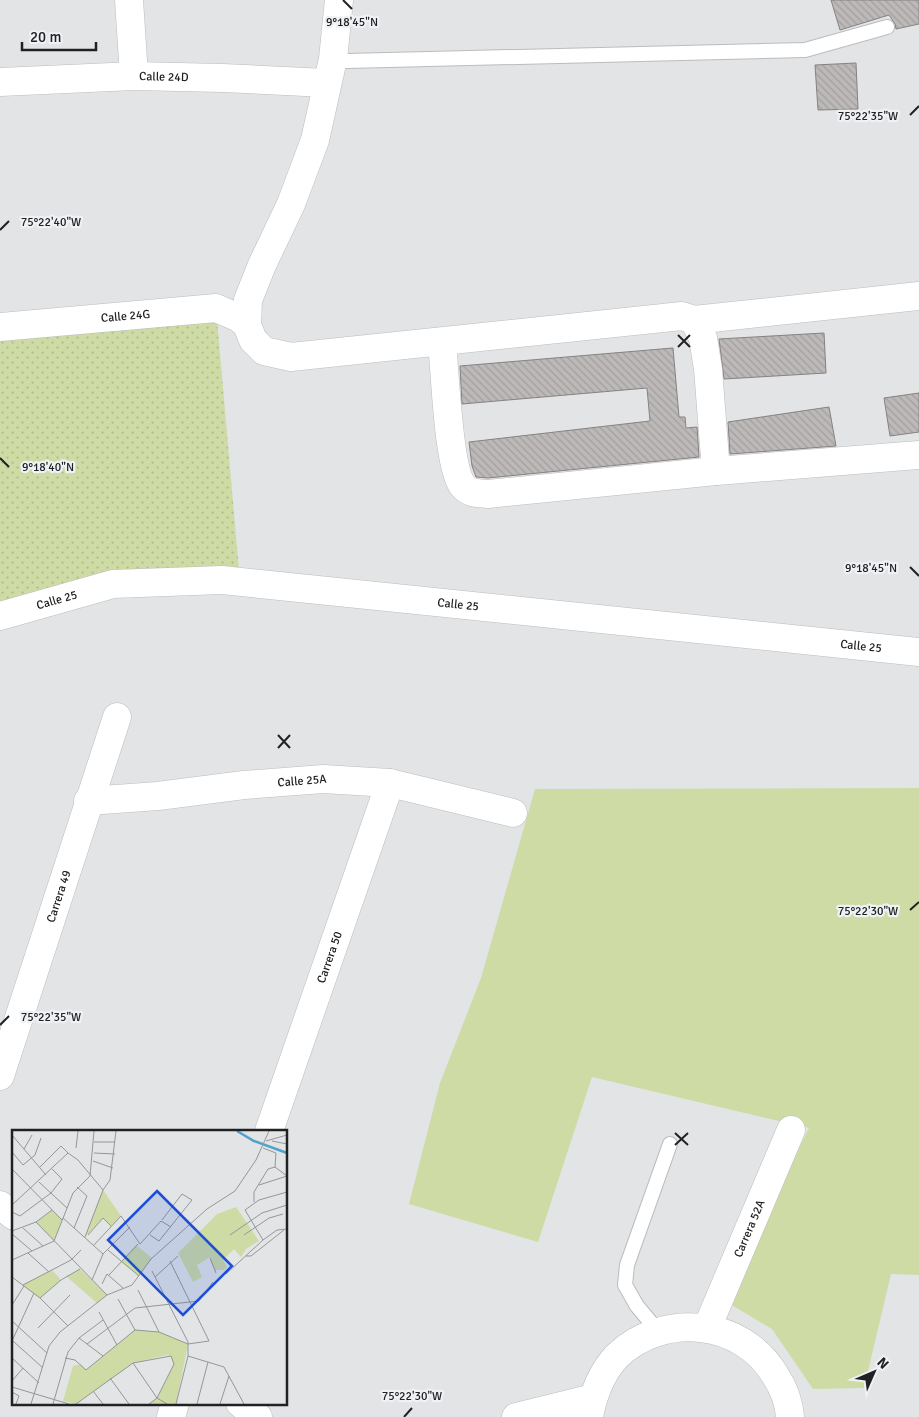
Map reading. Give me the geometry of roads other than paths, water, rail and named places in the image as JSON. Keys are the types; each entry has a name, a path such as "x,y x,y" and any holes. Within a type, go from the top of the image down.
{"street":[{"path":"129,0 134,76"},
{"path":"339,0 330,71 315,140 292,204 262,265 248,300 247,325 253,340 264,351 291,357 682,316 694,320 919,296"},
{"name":"Calle 24D","path":"0,82 134,76 223,78 330,71"},
{"name":"Calle 24G","path":"0,327 216,308 239,318 247,325"},
{"path":"694,320 703,338 708,369 716,471"},
{"path":"442,342 453,459 462,485 471,493 488,494 716,471 919,455"},
{"name":"Calle 25","path":"0,616 113,584 222,580 919,652"},
{"name":"Carrera 49","path":"0,1076 116,717"},
{"name":"Calle 25A","path":"88,801 158,796 244,784 323,779 390,783 513,813"},
{"name":"Carrera 50","path":"269,1130 390,783"},
{"name":"Carrera 52A","path":"707,1328 791,1130"},
{"path":"0,1205 12,1214"},
{"path":"516,1417 591,1408 602,1376 617,1357 636,1341 658,1331 682,1327 707,1328 730,1335 752,1348 770,1365 782,1387 790,1410 790,1417"},
{"path":"171,1417 175,1404"},
{"path":"241,1404 258,1417"}],"lane":[{"path":"330,71 347,61 805,50 887,27"},
{"path":"658,1331 636,1306 625,1284 627,1265 670,1144"}]}
